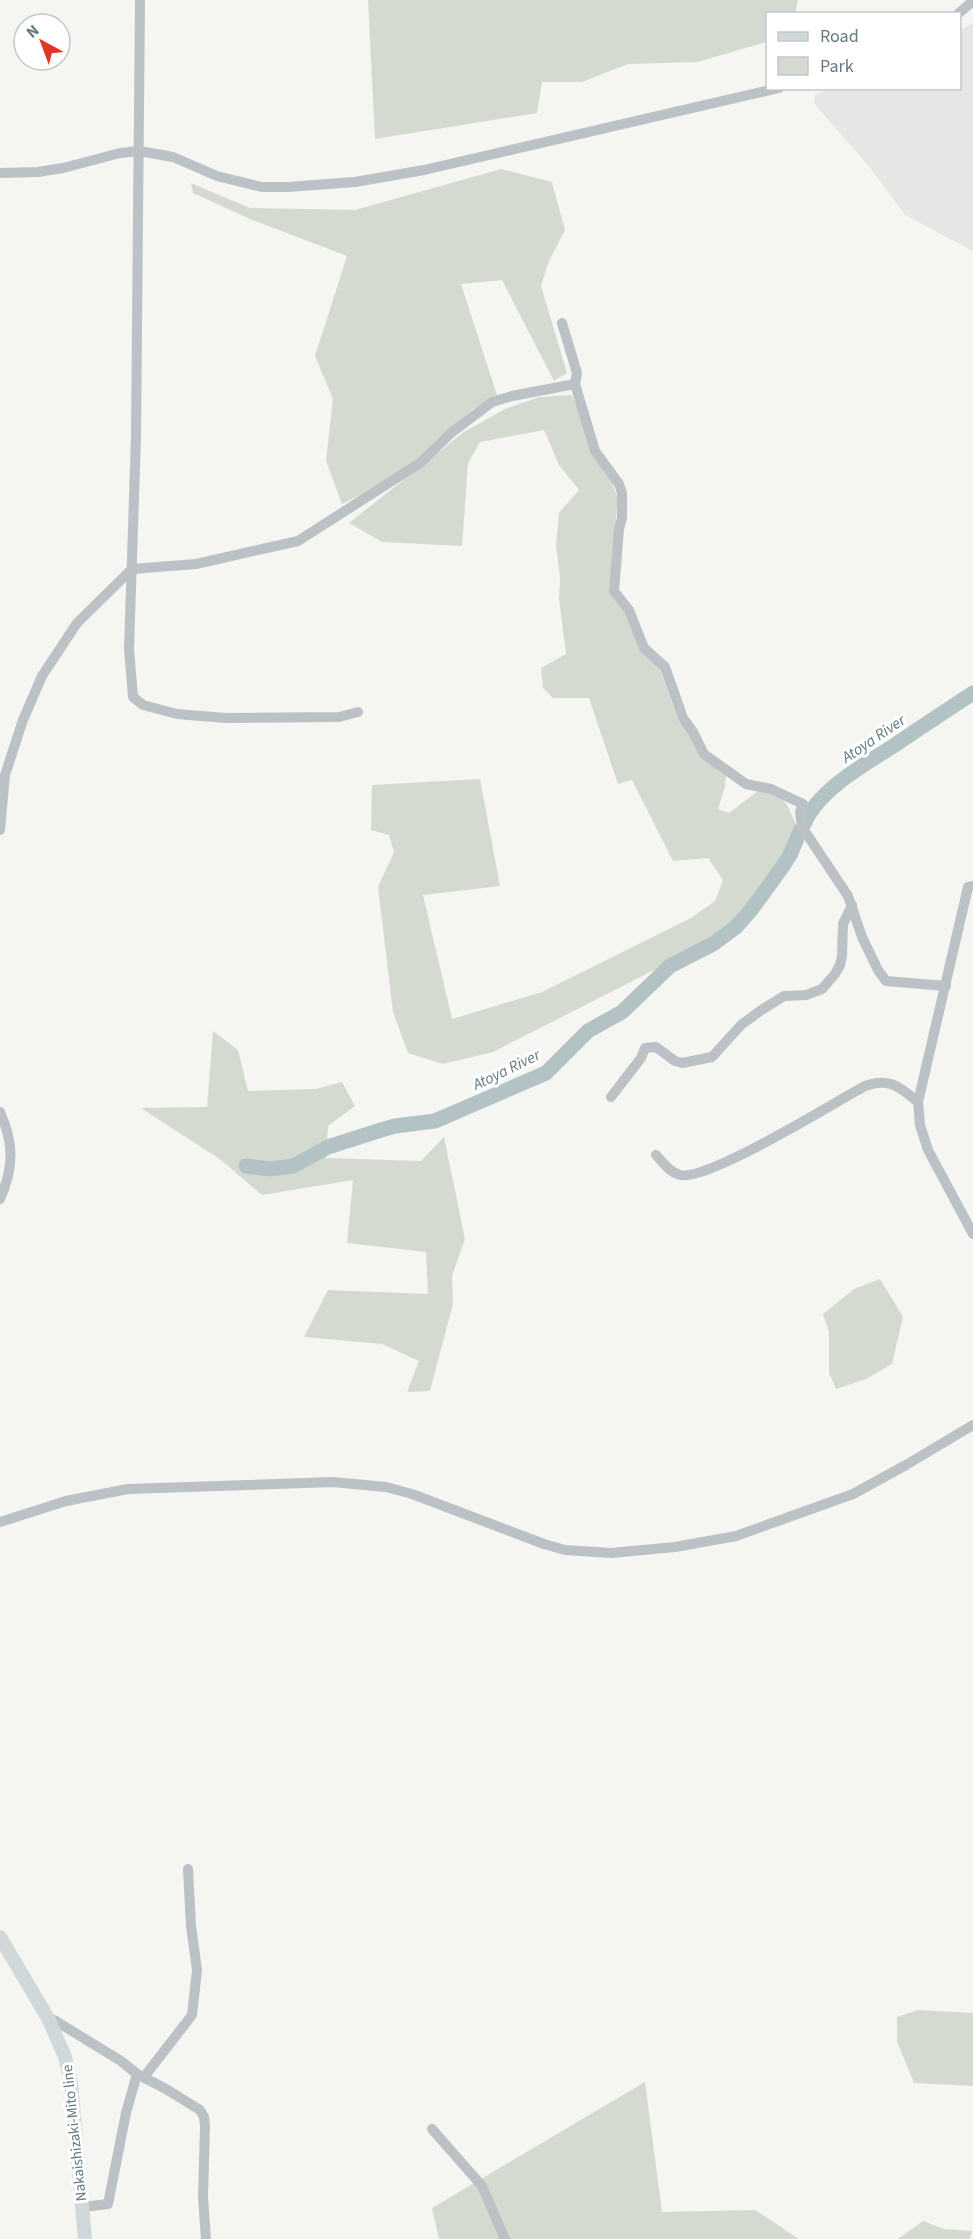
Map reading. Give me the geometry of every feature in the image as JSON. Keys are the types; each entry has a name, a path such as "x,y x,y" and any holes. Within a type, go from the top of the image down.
{"main road":[{"name":"Nakaishizaki-Mito line","path":"0,1937 49,2020 69,2070 85,2239"}],"street":[{"path":"140,0 136,437 129,649 131,700 177,714 226,718 339,717 358,712"},
{"path":"960,12 973,1"},
{"path":"0,173 55,169 120,153 139,151 173,157 217,176 262,187 319,186 424,170 770,90"},
{"path":"562,323 577,373 574,384 595,451 619,484 622,493 622,519 619,529 614,591 629,610 644,648 664,667 683,718 704,754 747,784 771,789 803,804 800,812 802,827 852,905 862,937 886,981 946,986"},
{"path":"0,830 4,775 23,720 42,676 77,623 132,569 196,564 298,541 420,463 451,433 492,402 574,384"},
{"path":"973,886 968,887 918,1102 920,1125 928,1150 973,1234"},
{"path":"611,1097 645,1048 656,1047 675,1061 682,1063 712,1057 741,1025 784,996 806,995 822,989 840,965 843,924 852,905"},
{"path":"656,1155 666,1167 681,1176 703,1172 791,1129 877,1081 885,1081 897,1086 918,1102"},
{"path":"0,1112 11,1142 8,1181 0,1199"},
{"path":"0,1522 66,1501 128,1489 342,1482 386,1487 412,1494 565,1550 610,1552 675,1547 736,1536 829,1504 874,1483 973,1425"},
{"path":"82,2207 108,2204 126,2114 140,2075 192,2015 197,1970 191,1926 188,1869"},
{"path":"49,2020 54,2020 200,2110 204,2117 203,2197 206,2239"},
{"path":"432,2129 482,2186 505,2239"}],"shaded area":[{"path":"973,23 973,251 905,215 872,170 814,103 815,95 827,90 961,90 961,29"}],"green space":[{"path":"368,0 798,1 795,12 766,12 766,42 697,62 628,64 582,82 542,82 537,113 375,139"},
{"path":"501,169 552,182 565,230 549,261 541,286 567,373 554,381 502,280 461,284 497,395 473,409 414,462 365,493 342,504 326,461 333,399 315,356 347,256 250,219 193,193 191,183 250,208 355,210"},
{"path":"571,395 581,412 618,498 609,591 626,612 660,669 678,720 726,775 718,809 729,813 758,791 768,793 785,802 798,829 789,852 744,915 721,936 493,1052 443,1064 408,1053 393,1012 378,887 394,852 389,835 371,830 372,785 480,779 500,886 423,895 452,1019 542,992 691,918 715,901 723,880 708,858 673,861 632,780 618,784 589,698 553,698 543,688 541,668 566,654 559,599 560,577 556,545 559,513 579,490 559,465 544,430 480,442 468,463 462,546 382,542 349,523 464,432 505,409 539,397"},
{"path":"213,1031 238,1050 248,1091 316,1089 342,1082 355,1106 328,1126 326,1158 421,1161 444,1137 465,1239 452,1276 453,1304 430,1391 407,1392 419,1361 382,1344 304,1337 328,1290 428,1294 426,1252 347,1243 353,1180 262,1195 221,1160 141,1108 207,1107"},
{"path":"880,1279 903,1317 892,1364 866,1379 836,1389 829,1373 829,1332 823,1314 854,1289"},
{"path":"918,2010 973,2013 973,2086 914,2083 897,2041 897,2017"},
{"path":"645,2082 662,2212 755,2210 799,2239 439,2239 432,2208"},
{"path":"923,2221 944,2229 972,2231 970,2239 898,2239"}],"waterway":[{"name":"Atoya River","path":"804,824 820,800 831,789 857,769 973,693"},
{"name":"Atoya River","path":"246,1166 270,1169 293,1166 328,1147 381,1130 435,1121 546,1073 588,1031 622,1012 670,966 713,944 736,927 783,866 800,831"}]}
